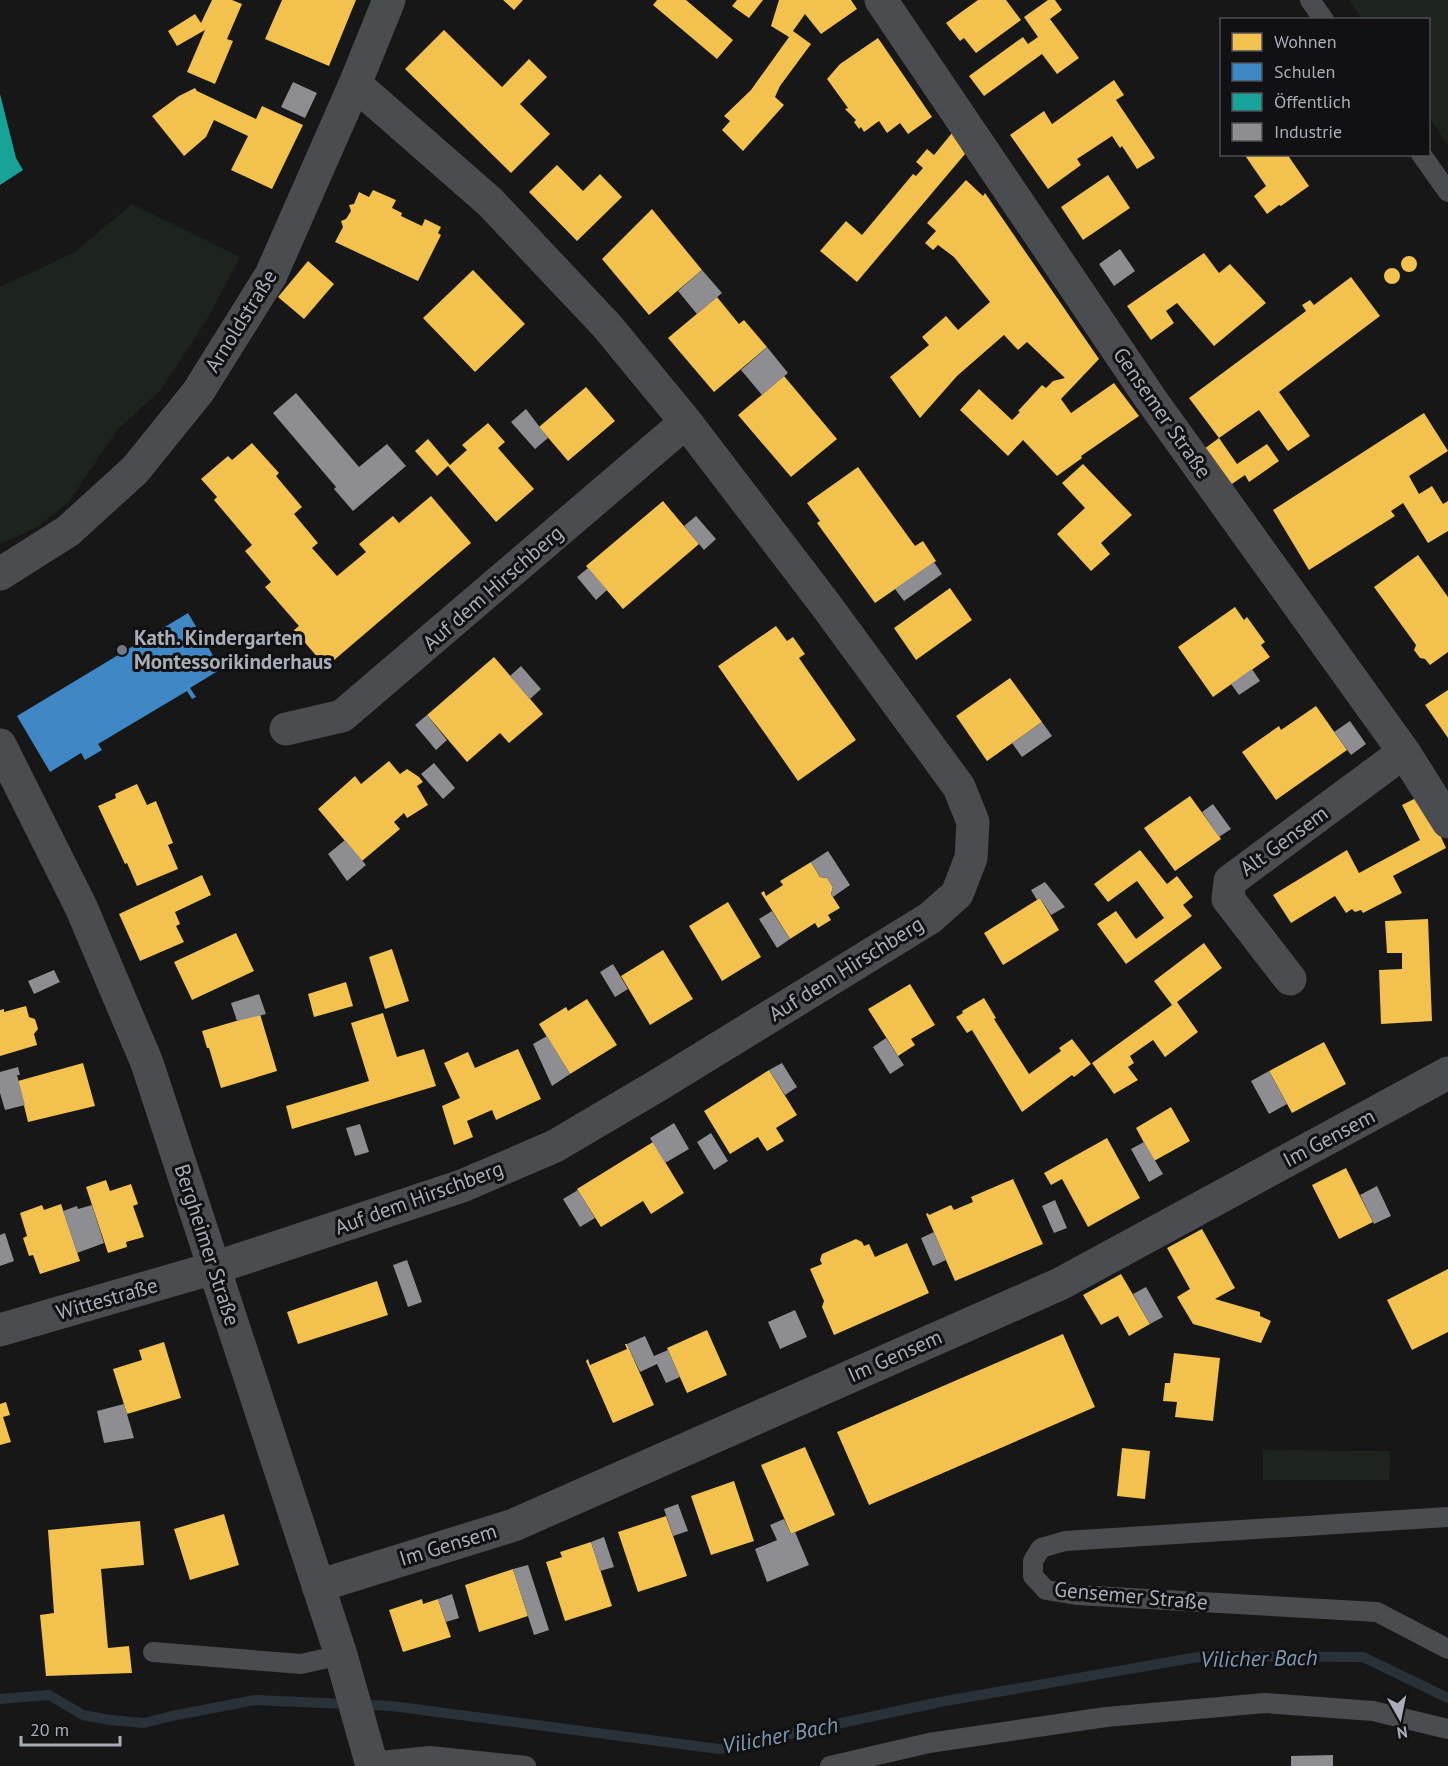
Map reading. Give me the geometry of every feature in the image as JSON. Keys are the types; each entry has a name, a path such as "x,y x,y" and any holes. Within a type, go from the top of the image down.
{"street":[{"name":"Arnoldstraße","path":"0,574 68,531 135,470 198,392 271,275 355,84 389,0"},
{"name":"Gensemer Straße","path":"881,0 1150,398 1404,752 1448,822"},
{"name":"Auf dem Hirschberg","path":"214,1268 462,1186 555,1146 930,918 957,894 971,858 973,822 959,787 825,604 686,422 607,326 490,202 355,84"},
{"name":"Auf dem Hirschberg","path":"286,729 342,716 686,422"},
{"name":"Bergheimer Straße","path":"0,745 81,907 147,1064 344,1667 371,1762"},
{"name":"Alt Gensem","path":"1290,979 1228,899 1230,881 1404,752"},
{"name":"Im Gensem","path":"318,1586 514,1525 1060,1284 1448,1073"},
{"name":"Wittestraße","path":"0,1330 214,1268"}],"lane":[{"path":"1310,0 1323,18"},
{"path":"1422,156 1448,192"},
{"name":"Gensemer Straße","path":"1448,1517 1065,1541 1041,1548 1033,1561 1033,1576 1046,1590 1077,1595 1377,1612 1448,1649"},
{"path":"153,1652 344,1667"},
{"path":"830,1766 964,1737 1106,1717 1265,1703 1373,1711 1448,1728"},
{"path":"371,1762 430,1756 526,1766"}],"shaded area":[{"path":"1349,0 1448,0 1448,145 1430,118 1430,18 1361,18"},
{"path":"132,204 240,257 205,323 160,391 117,430 68,503 37,527 0,544 0,287 75,252"},
{"path":"1263,1450 1390,1451 1389,1480 1263,1480"}],"building: Wohnen":[{"path":"212,0 232,0 242,4 227,39 233,41 215,84 187,72 205,30 177,46 168,31 195,14 201,23"},
{"path":"282,0 356,0 329,66 265,39"},
{"path":"503,0 523,0 514,10"},
{"path":"657,0 686,0 733,40 717,59 653,5"},
{"path":"737,0 763,0 749,18 732,6"},
{"path":"779,0 851,0 857,9 821,34 805,14 793,31 811,44 780,86 775,97 784,105 743,151 722,130 730,121 724,116 751,90 789,37 771,26"},
{"path":"978,0 1006,0 1021,20 976,53 964,38 960,41 946,23"},
{"path":"1048,0 1055,0 1062,10 1050,19 1079,58 1057,74 1042,54 984,96 969,76 1023,37 1028,44 1038,37 1024,17"},
{"path":"444,30 502,87 529,59 547,77 520,104 550,134 511,173 405,69"},
{"path":"878,38 932,117 908,134 900,123 887,133 879,121 864,132 861,127 859,129 854,122 856,120 845,109 848,108 827,79 840,64"},
{"path":"1114,80 1124,95 1116,100 1155,158 1137,169 1122,146 1120,148 1112,136 1077,159 1081,165 1048,189 1010,135 1044,111 1052,124"},
{"path":"195,88 256,119 262,106 303,125 272,189 231,170 248,136 214,120 206,137 184,156 152,116 179,96"},
{"path":"952,133 965,154 857,282 820,251 846,221 862,235 913,174 916,176 923,168 916,162 927,149 934,155"},
{"path":"1245,156 1288,156 1309,186 1267,214 1254,196 1266,186"},
{"path":"557,165 583,191 600,174 622,197 577,241 529,192"},
{"path":"1108,175 1130,208 1083,240 1061,207"},
{"path":"966,180 983,196 985,193 1099,359 1061,399 1071,413 1114,383 1139,416 1081,456 1082,458 1057,476 1023,440 1008,456 960,410 979,389 1012,420 1042,385 1046,388 1053,381 1065,378 1027,342 1018,350 1004,335 957,376 920,418 890,377 929,345 922,337 946,316 958,330 990,302 954,257 938,245 933,250 925,243 936,231 927,223"},
{"path":"373,190 396,200 392,208 402,213 401,216 422,226 425,219 441,227 438,233 441,235 418,281 335,242 343,227 341,221 346,219 351,211 349,205 354,204 359,192 369,197"},
{"path":"652,209 702,270 649,315 602,259"},
{"path":"1204,253 1219,273 1230,264 1266,303 1214,346 1177,303 1166,311 1174,323 1151,340 1127,306"},
{"path":"1406,256 1412,256 1417,264 1415,270 1406,272 1401,267 1401,261"},
{"path":"308,261 334,284 304,319 278,297"},
{"path":"1389,268 1395,268 1400,276 1398,282 1389,284 1384,279 1384,273"},
{"path":"473,270 525,324 475,372 423,318"},
{"path":"1351,277 1380,316 1279,392 1310,436 1288,451 1259,410 1219,438 1189,398 1306,311 1302,305 1310,300 1314,305"},
{"path":"717,297 739,324 744,320 767,347 714,392 668,338"},
{"path":"784,376 837,439 791,477 738,415"},
{"path":"586,387 615,421 568,461 539,427"},
{"path":"1424,413 1448,451 1409,476 1419,494 1432,486 1443,504 1448,501 1448,531 1428,543 1403,503 1391,511 1395,516 1309,570 1273,510"},
{"path":"488,423 505,442 498,448 534,489 496,522 448,466 437,476 415,451 428,439 450,465 467,450 462,445"},
{"path":"1219,438 1237,464 1267,444 1279,461 1249,482 1245,475 1229,486 1204,449"},
{"path":"252,443 279,473 276,476 302,507 294,514 318,543 312,548 337,576 366,552 359,544 393,516 399,523 431,496 471,543 326,667 294,630 299,626 265,587 271,582 245,551 252,545 214,500 217,497 201,479 228,456 232,460"},
{"path":"1083,464 1132,515 1101,543 1110,554 1091,571 1057,534 1085,508 1062,483"},
{"path":"858,467 915,546 923,541 936,561 875,603 817,523 820,521 807,503"},
{"path":"663,501 699,544 623,609 586,566"},
{"path":"1418,555 1448,597 1448,652 1430,665 1414,650 1416,645 1374,587"},
{"path":"950,588 972,620 916,660 894,628"},
{"path":"1235,607 1244,620 1247,617 1265,642 1261,645 1270,657 1213,697 1178,647"},
{"path":"776,626 787,641 793,637 805,654 799,658 856,740 798,781 718,666"},
{"path":"494,657 543,714 509,743 500,733 467,762 427,715"},
{"path":"1010,678 1042,722 987,761 956,716"},
{"path":"1448,690 1448,738 1425,705"},
{"path":"1316,706 1347,750 1276,800 1242,752 1279,726 1281,730"},
{"path":"389,761 400,774 407,769 419,777 423,782 417,786 428,805 407,818 404,813 394,822 400,829 362,861 318,809 355,776 361,784"},
{"path":"137,784 147,805 156,801 173,843 168,845 178,869 137,886 98,806 116,798 115,794"},
{"path":"1422,795 1446,848 1393,876 1402,893 1363,913 1361,910 1355,912 1352,909 1346,913 1335,896 1291,923 1273,895 1347,850 1359,873 1420,840 1402,805"},
{"path":"1190,796 1221,839 1175,871 1144,828"},
{"path":"1140,850 1167,884 1177,876 1193,897 1183,905 1192,916 1126,964 1097,924 1116,911 1136,939 1164,918 1137,881 1108,902 1094,884"},
{"path":"811,862 820,877 827,878 833,887 831,894 840,908 828,915 831,920 818,928 815,923 790,939 761,893 764,891 766,896 783,885 780,881"},
{"path":"202,875 211,895 175,912 180,924 176,926 184,942 140,961 119,914"},
{"path":"1040,898 1059,930 1003,965 984,933"},
{"path":"728,902 761,957 722,981 689,926"},
{"path":"1428,919 1432,1021 1381,1024 1379,970 1402,969 1402,953 1387,953 1385,921"},
{"path":"236,933 254,971 192,1000 174,962"},
{"path":"1204,943 1222,968 1177,1002 1198,1032 1165,1057 1153,1040 1130,1056 1134,1063 1128,1067 1138,1080 1114,1094 1092,1063 1172,1005 1154,981"},
{"path":"392,949 409,1001 385,1009 369,957"},
{"path":"663,950 693,999 650,1025 621,976"},
{"path":"346,982 353,1006 314,1017 308,994"},
{"path":"910,984 935,1025 911,1039 915,1045 898,1056 868,1009"},
{"path":"984,998 996,1018 994,1019 1029,1074 1061,1051 1059,1048 1072,1039 1091,1064 1074,1077 1072,1075 1022,1112 972,1030 967,1033 956,1017"},
{"path":"587,999 617,1045 570,1074 539,1024 566,1007 568,1011"},
{"path":"26,1006 29,1017 35,1019 38,1029 34,1034 37,1045 0,1056 0,1010 4,1009 4,1012"},
{"path":"383,1013 397,1057 424,1049 436,1086 292,1129 286,1106 369,1081 351,1023"},
{"path":"260,1014 277,1071 221,1088 202,1031"},
{"path":"1324,1042 1346,1084 1292,1113 1269,1071"},
{"path":"518,1049 541,1099 496,1120 492,1110 467,1121 473,1137 454,1145 442,1106 460,1098 444,1063 468,1052 475,1068"},
{"path":"83,1063 95,1106 28,1122 18,1081"},
{"path":"769,1070 797,1115 776,1128 784,1141 767,1151 758,1137 730,1154 704,1111"},
{"path":"1171,1107 1190,1141 1154,1161 1136,1128"},
{"path":"1107,1138 1140,1198 1088,1227 1062,1179 1051,1185 1044,1173"},
{"path":"653,1142 684,1193 651,1214 643,1201 601,1227 577,1189"},
{"path":"1346,1168 1373,1222 1339,1239 1312,1185"},
{"path":"1013,1179 1043,1244 955,1281 926,1214 929,1215 951,1205 954,1210 973,1202 971,1197"},
{"path":"106,1180 110,1191 131,1184 138,1204 133,1206 144,1237 126,1242 127,1247 108,1253 86,1187"},
{"path":"61,1204 80,1261 40,1274 33,1255 29,1256 23,1238 27,1236 20,1213 42,1205 44,1210"},
{"path":"1202,1229 1235,1288 1215,1299 1260,1312 1260,1316 1271,1321 1261,1343 1193,1324 1177,1297 1190,1289 1167,1248"},
{"path":"856,1239 864,1246 869,1244 875,1257 907,1243 929,1293 834,1335 822,1307 824,1301 810,1269 822,1264 820,1260 822,1254"},
{"path":"1448,1269 1448,1332 1412,1350 1387,1300"},
{"path":"1121,1274 1150,1324 1129,1336 1118,1316 1101,1325 1083,1295"},
{"path":"377,1281 388,1315 298,1344 287,1312"},
{"path":"707,1330 727,1375 687,1393 667,1348"},
{"path":"1063,1334 1095,1407 869,1505 837,1432"},
{"path":"164,1342 181,1398 127,1414 113,1369 142,1360 139,1350"},
{"path":"625,1344 627,1344 654,1405 613,1423 586,1361 588,1359 590,1365 627,1349"},
{"path":"1174,1353 1220,1358 1213,1421 1175,1417 1177,1402 1163,1401 1165,1383 1170,1383"},
{"path":"6,1402 10,1415 3,1417 11,1442 0,1445 0,1404"},
{"path":"805,1447 835,1515 791,1534 761,1465"},
{"path":"1122,1448 1150,1451 1145,1499 1117,1496"},
{"path":"734,1481 754,1541 711,1555 691,1496"},
{"path":"224,1514 239,1565 190,1580 174,1529"},
{"path":"666,1516 687,1576 638,1592 618,1532"},
{"path":"140,1521 144,1565 101,1569 108,1648 129,1646 132,1673 46,1676 40,1615 54,1613 48,1530"},
{"path":"591,1542 612,1606 565,1621 546,1562 562,1557 560,1552"},
{"path":"513,1569 528,1616 479,1632 465,1585"},
{"path":"422,1599 423,1604 438,1599 451,1637 403,1652 389,1610"}],"building: Schulen":[{"path":"188,613 221,669 190,688 196,697 192,699 187,691 98,744 102,750 85,760 81,753 50,772 17,716"}],"building: Öffentlich":[{"path":"0,94 16,158 23,170 0,185"}],"building: Industrie":[{"path":"293,82 317,93 305,118 281,107"},
{"path":"1120,249 1135,271 1114,286 1099,264"},
{"path":"702,270 722,293 697,314 678,291"},
{"path":"767,347 788,373 762,395 741,370"},
{"path":"296,393 359,467 387,444 406,466 353,511 334,489 336,487 273,413"},
{"path":"526,409 548,438 535,449 511,422"},
{"path":"696,516 716,539 704,550 684,526"},
{"path":"934,562 942,574 904,601 895,589"},
{"path":"588,568 607,590 596,600 577,577"},
{"path":"521,666 541,689 530,699 510,676"},
{"path":"1252,669 1260,681 1239,695 1231,684"},
{"path":"427,715 447,740 436,750 415,725"},
{"path":"1350,721 1366,744 1351,755 1334,732"},
{"path":"1042,722 1052,736 1022,757 1012,743"},
{"path":"434,763 455,788 443,799 421,774"},
{"path":"1213,804 1231,829 1219,837 1202,812"},
{"path":"345,840 366,865 347,881 328,854"},
{"path":"828,851 850,885 833,897 831,894 833,887 827,878 820,877 811,862"},
{"path":"1045,882 1065,907 1051,915 1040,898 1037,900 1031,890"},
{"path":"772,911 790,939 777,948 759,919"},
{"path":"613,964 628,989 615,997 600,972"},
{"path":"54,970 60,982 34,994 28,981"},
{"path":"259,994 266,1014 237,1021 231,1003"},
{"path":"547,1036 570,1074 552,1086 533,1044"},
{"path":"886,1038 904,1065 890,1074 873,1047"},
{"path":"782,1063 797,1087 785,1095 769,1070"},
{"path":"18,1067 20,1075 17,1075 25,1105 5,1110 0,1093 0,1072"},
{"path":"1269,1071 1287,1104 1269,1114 1251,1081"},
{"path":"674,1123 689,1149 665,1163 650,1138"},
{"path":"360,1124 369,1152 355,1156 346,1128"},
{"path":"711,1133 728,1161 714,1170 697,1142"},
{"path":"1144,1142 1163,1174 1149,1182 1131,1149"},
{"path":"1377,1186 1391,1216 1374,1224 1360,1195"},
{"path":"578,1190 595,1218 580,1227 563,1199"},
{"path":"1055,1200 1067,1228 1054,1233 1042,1206"},
{"path":"92,1205 104,1243 77,1253 63,1211 77,1206 78,1209"},
{"path":"934,1232 946,1260 933,1266 921,1238"},
{"path":"5,1233 14,1261 0,1266 0,1235"},
{"path":"407,1260 422,1302 408,1307 393,1265"},
{"path":"1146,1287 1163,1317 1150,1324 1133,1294"},
{"path":"795,1310 807,1337 780,1349 768,1322"},
{"path":"645,1336 654,1356 668,1350 680,1377 666,1383 657,1364 640,1372 627,1344"},
{"path":"124,1404 134,1438 104,1443 97,1411"},
{"path":"678,1504 688,1531 673,1536 664,1509"},
{"path":"784,1519 791,1534 795,1532 809,1565 767,1582 755,1549 777,1540 770,1525"},
{"path":"604,1537 614,1567 600,1571 591,1542"},
{"path":"528,1565 549,1630 534,1635 513,1569"},
{"path":"452,1594 459,1618 446,1622 438,1599"},
{"path":"1333,1755 1333,1766 1291,1766 1291,1756"}],"waterway":[{"name":"Vilicher Bach","path":"0,1699 49,1695 83,1715 144,1723 255,1700 392,1706 719,1749 940,1702 1204,1656 1363,1657 1448,1698"}],"place":[{"name":"Kath. Kindergarten Montessorikinderhaus","path":"122,650"}]}
